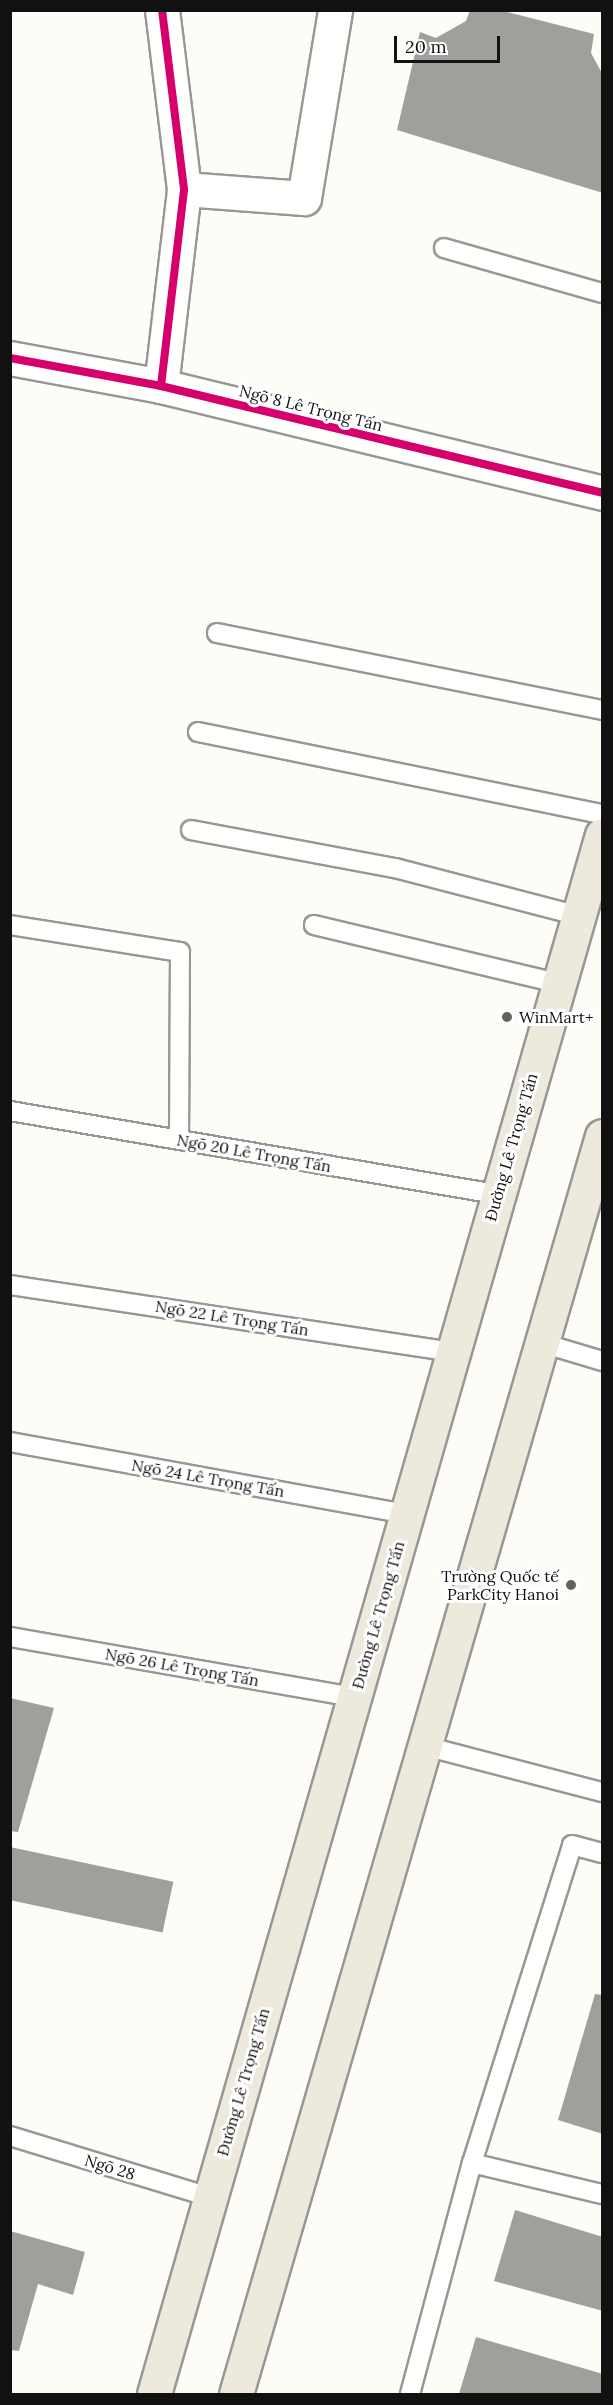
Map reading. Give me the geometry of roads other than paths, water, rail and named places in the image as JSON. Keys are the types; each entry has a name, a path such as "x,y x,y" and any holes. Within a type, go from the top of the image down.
{"main road":[{"name":"Đường Lê Trọng Tấn","path":"154,2394 558,983 603,835"},
{"path":"236,2394 603,1136"}],"street":[{"path":"161,386 184,189 162,10"},
{"path":"184,189 304,198 334,10"},
{"name":"Ngõ 8 Lê Trọng Tấn","path":"10,357 161,386 603,493"}],"lane":[{"path":"444,248 603,294"},
{"path":"217,633 603,710"},
{"path":"198,732 603,814"},
{"path":"191,830 395,868 579,916"},
{"path":"314,925 558,983"},
{"path":"10,926 180,952 179,1140"},
{"name":"Ngõ 20 Lê Trọng Tấn","path":"10,1111 498,1194"},
{"name":"Ngõ 22 Lê Trọng Tấn","path":"10,1285 453,1352"},
{"path":"542,1343 603,1361"},
{"name":"Ngõ 24 Lê Trọng Tấn","path":"10,1442 406,1514"},
{"name":"Ngõ 26 Lê Trọng Tấn","path":"10,1637 354,1697"},
{"path":"425,1746 603,1792"},
{"path":"410,2394 472,2163 572,1845 603,1853"},
{"name":"Ngõ 28","path":"10,2136 210,2198"},
{"path":"472,2163 603,2194"}],"place":[{"name":"WinMart+","path":"507,1017"},
{"name":"Trường Quốc tế ParkCity Hanoi","path":"571,1585"}]}
